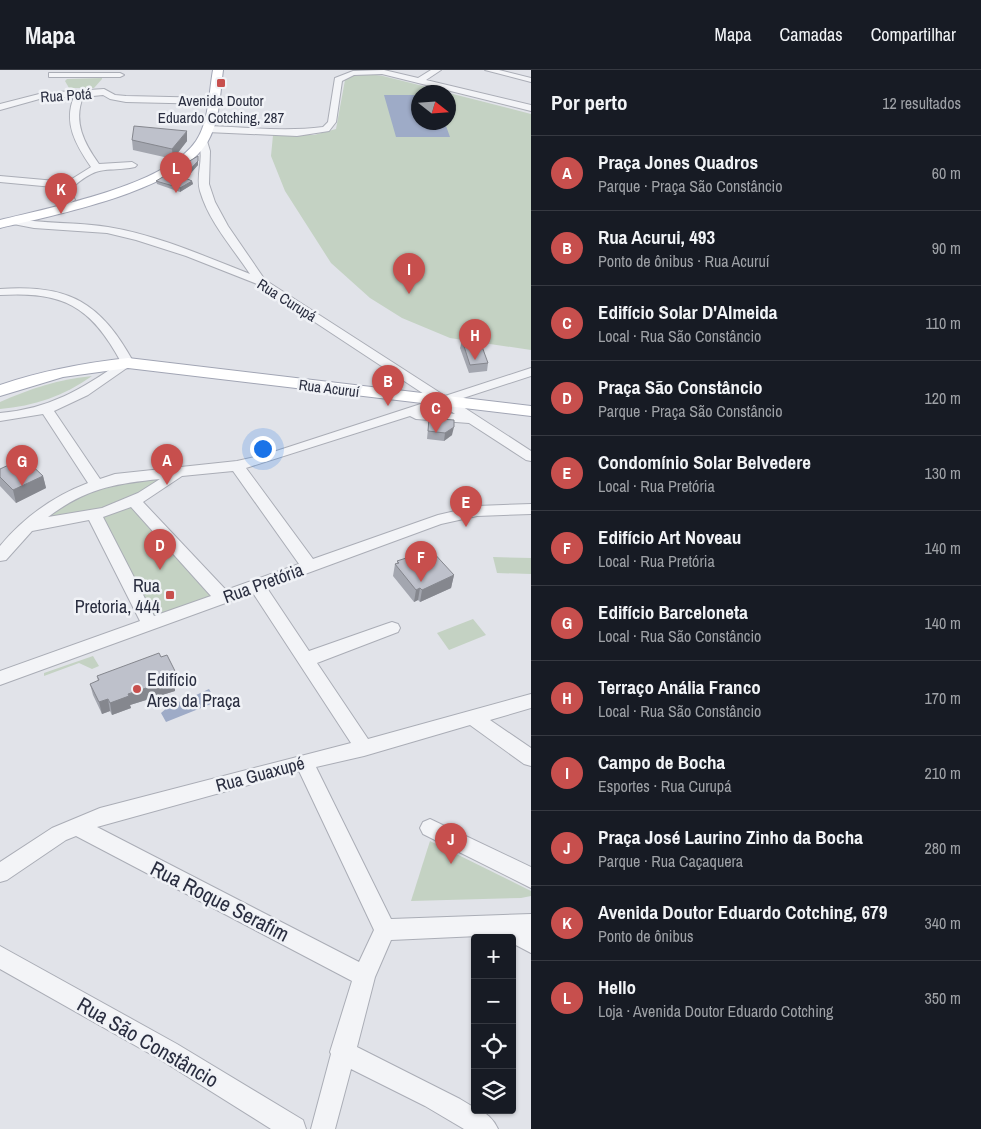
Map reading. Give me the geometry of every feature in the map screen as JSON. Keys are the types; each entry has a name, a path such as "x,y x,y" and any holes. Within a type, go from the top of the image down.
{"main road":[{"path":"6,223 91,200 141,183 177,165 196,149 205,135 218,70"},
{"name":"Rua Acuruí","path":"0,390 29,380 66,371 128,363 531,411"}],"street":[{"path":"261,282 250,263 225,230 204,189 205,135 306,129 322,125 331,80 335,75 350,70"},
{"path":"388,70 464,91"},
{"path":"422,79 437,70"},
{"path":"489,70 531,79"},
{"path":"500,70 531,79"},
{"path":"256,131 297,133 326,129 332,122 338,80 352,73 374,71 531,108"},
{"path":"57,94 50,73 124,73"},
{"path":"124,73 107,84 104,92 112,97 126,99 213,101"},
{"name":"Rua Potá","path":"0,107 22,100 57,94 79,95 104,92"},
{"path":"0,95 22,100"},
{"path":"79,95 73,113 73,125 78,139 96,167"},
{"path":"0,179 69,185 96,167 103,165 132,165"},
{"path":"69,185 68,196 70,200"},
{"name":"Rua Curupá","path":"6,223 107,230 154,242 261,282 443,402 531,457"},
{"path":"228,269 240,269 250,263"},
{"path":"0,292 41,292 77,302 96,315 118,342 128,363 91,389 46,409 0,417"},
{"path":"0,556 27,526 50,509 96,484 115,479 237,466 403,415 531,372"},
{"path":"46,409 96,484"},
{"path":"403,415 445,416 476,422"},
{"path":"237,466 310,567"},
{"path":"27,526 94,514 132,500 179,473"},
{"path":"132,500 223,598"},
{"name":"Rua Pretória","path":"0,678 438,520 477,511 531,509"},
{"path":"94,514 150,624"},
{"path":"257,586 364,748"},
{"path":"306,660 392,628"},
{"name":"Rua Guaxupé","path":"0,873 59,834 100,817 304,762 364,748 531,701"},
{"path":"472,717 531,758"},
{"path":"304,762 385,930"},
{"name":"Rua Roque Serafim","path":"75,826 364,976"},
{"path":"430,828 531,878"},
{"path":"502,924 531,943"},
{"path":"385,930 531,924"},
{"path":"323,1129 342,1052 364,976 385,930"},
{"name":"Rua São Constâncio","path":"0,957 169,1052 294,1129"},
{"path":"342,1052 413,1086 457,1110 486,1129"}],"green space":[{"path":"369,74 419,85 411,85 411,130 456,130 456,95 531,114 531,350 450,338 402,318 370,298 331,263 285,191 271,156 273,135 314,135 336,129 345,80 353,76"},
{"path":"102,78 94,88 69,88 65,81 67,79"},
{"path":"92,376 71,389 37,403 0,409 0,402 22,393 56,382"},
{"path":"174,475 104,511 31,525 92,487"},
{"path":"132,503 217,596 152,619 95,516"},
{"path":"493,557 531,558 531,574 497,573"},
{"path":"473,619 486,635 449,650 437,633"},
{"path":"93,656 99,666 92,669 79,663 44,676 44,673"},
{"path":"430,841 531,891 531,896 521,898 411,901"}],"water":[{"path":"384,95 411,95 411,130 448,130 450,137 396,137"},
{"path":"209,689 216,702 166,722 161,713 175,701 181,702"}],"building":[{"path":"134,126 187,131 172,149 132,140"},
{"path":"198,156 198,161 183,177 192,181 180,188 156,181"},
{"path":"462,340 480,341 488,363 470,365"},
{"path":"429,418 454,420 454,427 445,433 428,431"},
{"path":"24,458 43,476 13,490 0,477 0,469"},
{"path":"431,550 454,575 422,590 420,588 416,590 395,564 399,563 397,561"},
{"path":"159,653 161,657 167,655 176,673 172,674 174,679 128,694 129,696 110,703 108,699 99,702 90,684 99,680 97,676"}],"place":[{"name":"Avenida Doutor Eduardo Cotching, 287","path":"221,83"},
{"name":"Hello","path":"176,193"},
{"name":"Avenida Doutor Eduardo Cotching, 679","path":"61,214"},
{"name":"Campo de Bocha","path":"409,294"},
{"name":"Terraço Anália Franco","path":"475,360"},
{"name":"Rua Acurui, 493","path":"388,406"},
{"name":"Edifício Solar D'Almeida","path":"436,433"},
{"name":"Praça Jones Quadros","path":"167,485"},
{"name":"Edifício Barceloneta","path":"22,486"},
{"name":"Condomínio Solar Belvedere","path":"466,527"},
{"name":"Praça São Constâncio","path":"160,570"},
{"name":"Edifício Art Noveau","path":"421,582"},
{"name":"Rua Pretoria, 444","path":"170,595"},
{"name":"Edifício Ares da Praça","path":"137,689"},
{"name":"Praça José Laurino Zinho da Bocha","path":"451,864"}]}
